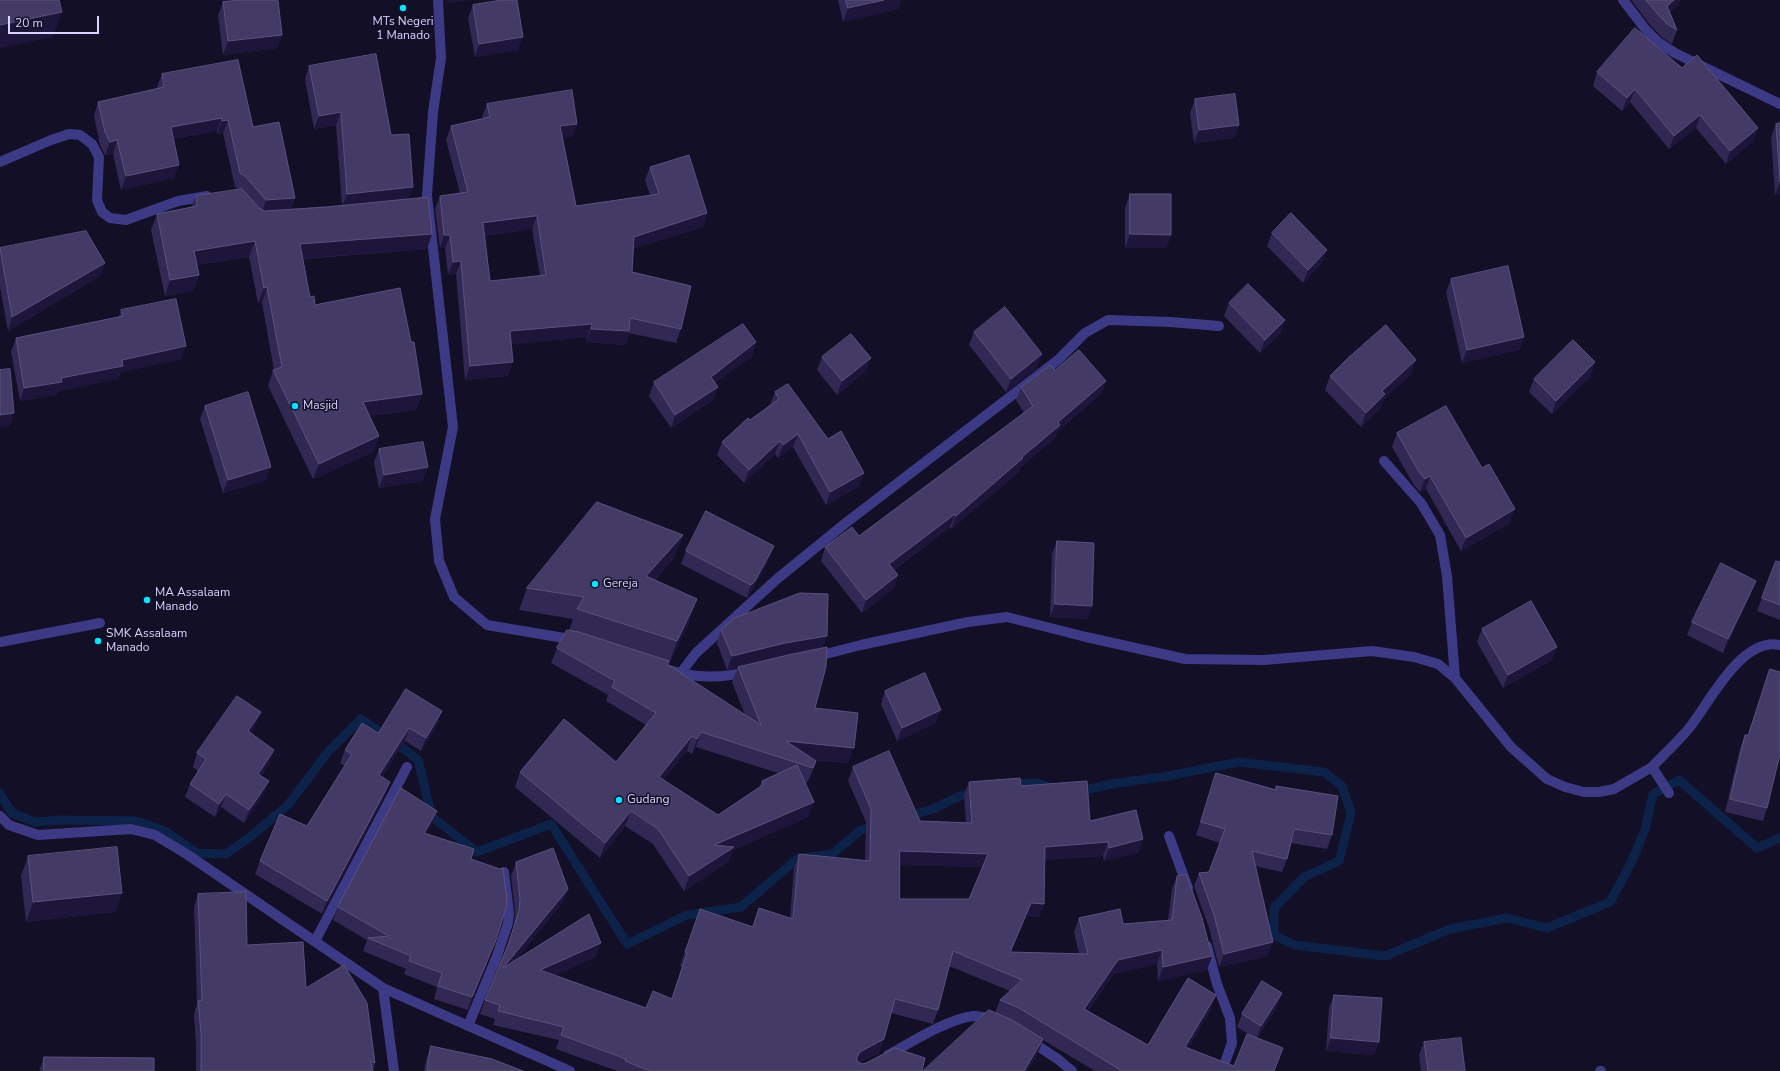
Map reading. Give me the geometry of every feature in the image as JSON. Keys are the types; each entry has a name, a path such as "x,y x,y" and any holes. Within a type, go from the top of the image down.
{"street":[{"path":"438,0 441,58 433,112 427,195 424,205 454,426 435,519 439,561 454,597 487,625 583,642"},
{"path":"1623,0 1646,30 1658,42 1675,53 1780,104"},
{"path":"0,162 57,138 69,134 80,135 92,144 99,157 97,200 102,212 110,218 126,220 178,202 215,194"},
{"path":"680,674 696,653 777,579 847,522 1058,360 1085,333 1108,320 1171,322 1218,326"},
{"path":"1384,461 1421,503 1440,535 1447,576 1455,678"},
{"path":"803,659 961,624 1007,617 1185,659 1264,660 1372,651 1414,656 1438,664 1455,678 1511,747 1547,779 1565,787 1584,792 1599,792 1614,789 1655,770 1690,728 1719,685 1746,653 1764,647 1780,645"},
{"path":"0,642 100,623"},
{"path":"658,667 680,674 730,676 758,669"},
{"path":"315,941 407,767"},
{"path":"1655,770 1669,793"},
{"path":"0,816 10,825 38,835 131,829 155,835 182,851 383,988 570,1071"},
{"path":"1169,836 1192,901"},
{"path":"468,1026 497,956 508,922 509,913 504,872"},
{"path":"1205,937 1217,984 1230,1018 1232,1043 1222,1071"},
{"path":"383,988 394,1071"},
{"path":"878,1061 919,1037 964,1018 981,1016 1001,1023"},
{"path":"1020,1034 1060,1060 1072,1071"}],"building":[{"path":"0,0 59,0 62,12 0,25"},
{"path":"241,0 278,0 282,35 228,41 223,2"},
{"path":"502,0 517,0 523,37 479,44 473,5"},
{"path":"846,0 884,0 848,8"},
{"path":"1646,0 1674,0 1667,6 1677,30 1667,24"},
{"path":"1635,28 1682,68 1697,55 1758,128 1730,151 1700,115 1674,136 1635,89 1627,98 1597,72"},
{"path":"376,54 391,135 409,134 413,187 347,194 341,112 319,116 309,66"},
{"path":"238,60 253,127 279,122 295,198 266,200 244,175 240,173 228,120 222,121 222,118 171,127 179,165 126,176 117,140 110,142 105,132 98,102 164,87 162,74"},
{"path":"572,90 577,124 560,126 576,206 659,194 650,167 689,155 707,213 634,237 632,272 691,286 681,329 630,318 629,331 591,329 592,324 510,331 513,362 470,366 461,261 453,262 450,235 444,235 440,196 468,192 451,126 490,117 487,104","holes":["537,216 546,275 490,281 483,223"]},
{"path":"1235,94 1239,125 1199,130 1195,99"},
{"path":"1780,123 1780,182 1776,124"},
{"path":"242,189 260,209 265,211 327,207 428,197 432,234 300,244 310,297 314,296 315,305 400,288 411,342 414,342 422,394 363,402 379,436 319,464 273,370 282,367 267,287 264,288 255,241 194,251 199,275 170,280 157,214 197,206 196,196"},
{"path":"1130,194 1171,194 1171,235 1130,234"},
{"path":"1291,213 1327,250 1308,270 1272,233"},
{"path":"86,231 105,263 12,317 0,248"},
{"path":"1508,266 1524,337 1467,350 1451,279"},
{"path":"1248,284 1285,320 1265,340 1229,303"},
{"path":"176,299 186,346 122,360 123,366 61,378 62,382 24,388 16,338 123,316 121,310"},
{"path":"1005,307 1042,354 1011,379 974,332"},
{"path":"743,324 756,342 711,377 718,387 675,415 654,382"},
{"path":"1386,325 1416,360 1382,391 1385,394 1366,413 1330,376"},
{"path":"851,334 871,358 842,381 822,357"},
{"path":"1573,340 1595,362 1556,401 1534,379"},
{"path":"1079,350 1106,381 1058,422 1060,425 956,516 955,514 889,564 898,575 866,600 825,547 852,527 859,536 1033,406 1021,387 1050,365 1055,370"},
{"path":"10,369 14,413 0,415 0,370"},
{"path":"788,384 828,439 841,431 864,473 830,492 798,434 783,445 780,441 749,470 722,442 748,418 750,420 779,399 775,392"},
{"path":"248,392 271,467 228,480 205,406"},
{"path":"1446,406 1482,468 1489,464 1515,509 1466,538 1430,476 1425,479 1419,472 1397,433"},
{"path":"423,442 428,467 384,475 379,449"},
{"path":"597,502 683,535 646,576 697,599 677,641 577,609 584,597 527,588"},
{"path":"706,511 774,546 755,581 751,585 686,551"},
{"path":"1057,541 1094,543 1092,606 1055,604"},
{"path":"1776,561 1780,562 1780,605 1762,598"},
{"path":"1721,563 1756,581 1728,639 1692,622"},
{"path":"800,593 828,594 827,636 785,643 732,656 721,630 733,619"},
{"path":"1531,601 1557,647 1508,675 1482,629"},
{"path":"567,630 579,632 669,661 667,664 761,725 738,667 827,647 826,667 815,708 858,713 854,748 786,741 816,761 813,768 701,732 697,739 692,736 659,777 718,815 763,785 762,781 797,765 814,802 714,845 734,847 689,876 658,829 631,811 605,843 520,772 564,719 616,762 656,713 612,687 615,681 557,648"},
{"path":"1770,669 1780,672 1780,754 1767,808 1730,799 1745,735 1748,735"},
{"path":"925,673 941,710 902,728 885,691"},
{"path":"406,689 442,711 426,738 409,728 379,775 390,782 327,901 260,861 280,814 307,826 352,754 345,750 362,723 378,733"},
{"path":"237,696 261,712 248,731 274,750 258,774 269,781 249,810 226,794 219,804 190,784 206,759 197,753"},
{"path":"889,751 920,821 972,823 969,782 1020,778 1021,786 1087,781 1090,821 1136,810 1143,839 1109,848 1108,842 1045,847 1044,904 1031,903 1010,952 1088,954 1079,918 1120,909 1123,924 1172,920 1177,876 1186,874 1202,918 1212,956 1163,967 1162,950 1118,960 1084,1009 1148,1045 1188,978 1216,995 1185,1047 1234,1066 1247,1034 1283,1048 1274,1071 1122,1071 1019,1008 1000,1000 1022,980 953,951 938,1010 895,999 884,1039 860,1052 857,1057 857,1061 862,1064 895,1048 925,1058 922,1071 650,1071 625,1061 626,1059 561,1035 564,1027 498,1011 500,1005 485,1000 508,945 519,911 520,899 516,862 553,848 568,889 503,968 589,914 601,943 540,970 646,1008 653,991 672,999 687,953 685,952 700,909 753,927 759,908 793,919 799,854 870,861 871,809 853,767","holes":["900,851 988,854 969,899 900,899"]},
{"path":"1216,773 1276,790 1276,786 1338,796 1332,835 1294,829 1287,859 1252,851 1273,942 1224,954 1214,915 1199,873 1209,872 1225,829 1201,822"},
{"path":"401,788 437,811 424,833 474,849 471,859 500,869 503,868 507,900 506,908 496,940 472,997 438,986 442,973 409,961 411,956 368,938 389,936 338,907"},
{"path":"117,847 122,893 33,902 28,856"},
{"path":"246,892 247,945 303,942 306,988 344,965 367,1003 375,1063 370,1061 373,1071 201,1071 201,1032 198,1001 202,1000 198,894"},
{"path":"1262,981 1282,993 1261,1026 1242,1014"},
{"path":"1334,995 1382,998 1379,1042 1331,1038"},
{"path":"989,1010 1012,1020 1043,1039 1024,1071 923,1071"},
{"path":"1461,1038 1465,1071 1428,1071 1424,1042"},
{"path":"431,1046 492,1059 523,1071 427,1071"},
{"path":"44,1057 154,1058 154,1071 44,1071"}],"waterway":[{"path":"0,794 12,813 35,822 61,820 136,821 165,831 197,853 226,854 250,837 288,805 328,752 361,719 394,741 418,760 432,817 477,852 551,824 627,944 687,915 741,907 797,859 832,854 861,830 877,825"},
{"path":"1077,792 1111,784 1168,776 1238,762 1324,772 1342,786 1351,813 1339,861 1304,877 1274,908 1274,935 1294,945 1385,956 1450,929 1507,918 1547,928 1610,902 1630,865 1645,830 1653,794 1679,780 1757,848 1780,838"},
{"path":"1009,784 1038,783 1053,789"},
{"path":"905,817 933,809 955,798 975,791"}],"place":[{"name":"MTs Negeri 1 Manado","path":"403,8"},
{"name":"Masjid","path":"295,406"},
{"name":"Gereja","path":"595,584"},
{"name":"MA Assalaam Manado","path":"147,600"},
{"name":"SMK Assalaam Manado","path":"98,641"},
{"name":"Gudang","path":"619,800"}]}
